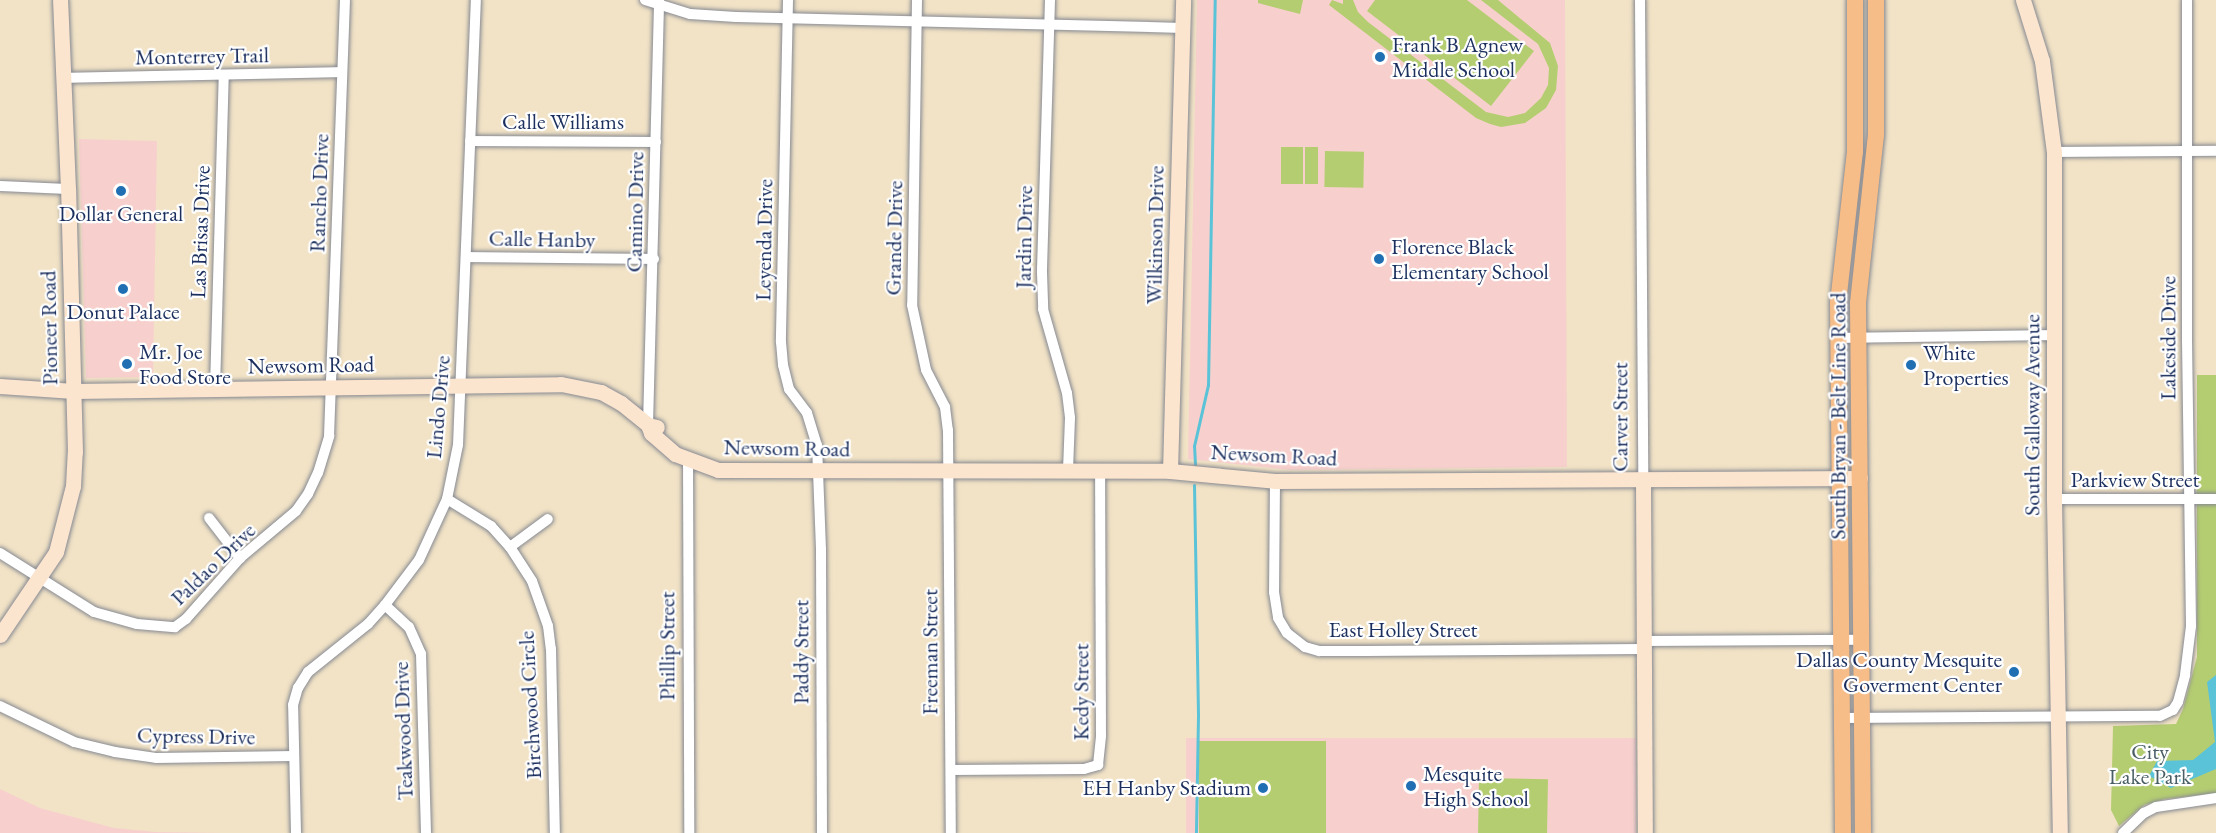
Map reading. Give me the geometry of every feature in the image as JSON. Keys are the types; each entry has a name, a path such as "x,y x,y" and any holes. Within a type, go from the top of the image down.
{"main road":[{"name":"South Bryan - Belt Line Road","path":"1843,825 1838,338 1840,273 1855,152 1855,0"},
{"name":"South Bryan - Belt Line Road","path":"1863,825 1859,337 1860,277 1871,199 1876,135 1876,0"},
{"path":"1841,569 1861,569"},
{"path":"1843,825 1863,825"}],"street":[{"name":"Pioneer Road","path":"0,635 56,552 73,486 74,391 60,0"},
{"name":"Rancho Drive","path":"332,387 345,0"},
{"name":"Lindo Drive","path":"296,833 293,705 298,688 308,672 368,624 386,606 419,560 447,499 458,445 476,0"},
{"path":"645,0 690,14 1183,28"},
{"name":"Leyenda Drive","path":"788,0 782,353 789,389 807,413 815,431 820,471"},
{"name":"Grande Drive","path":"917,0 912,305 926,370 945,407 949,471"},
{"name":"Jardin Drive","path":"1050,0 1043,309 1067,393 1070,418 1068,470"},
{"name":"Wilkinson Drive","path":"1170,471 1184,0"},
{"name":"Carver Street","path":"1641,0 1645,833"},
{"name":"South Galloway Avenue","path":"2024,0 2042,61 2054,152 2054,499 2060,833"},
{"name":"Lakeside Drive","path":"2059,718 2167,715 2178,702 2185,675 2191,626 2188,499 2187,0"},
{"name":"Camino Drive","path":"648,425 654,259 658,3"},
{"name":"Monterrey Trail","path":"63,78 342,72"},
{"name":"Las Brisas Drive","path":"215,389 224,75"},
{"name":"Calle Williams","path":"470,141 656,142"},
{"path":"2054,152 2216,151"},
{"path":"0,186 68,189"},
{"name":"Calle Hanby","path":"466,257 654,259"},
{"path":"1838,338 2053,335"},
{"name":"Newsom Road","path":"0,386 74,391 561,384 588,389 621,403 648,425 651,433 675,454 718,470 1170,471 1275,481 1860,478"},
{"name":"Paldao Drive","path":"0,553 94,612 137,624 175,627 186,620 240,558 296,511 308,494 318,473 329,436 332,387"},
{"name":"Phillip Street","path":"688,458 689,833"},
{"name":"Kedy Street","path":"951,770 1084,769 1098,765 1101,736 1100,470"},
{"name":"Paddy Street","path":"820,471 822,833"},
{"name":"Freeman Street","path":"949,471 951,833"},
{"name":"East Holley Street","path":"1275,481 1274,592 1278,618 1287,633 1305,647 1319,651 1862,640"},
{"name":"Birchwood Circle","path":"447,499 491,526 510,547 532,581 548,626 551,649 555,833"},
{"name":"Parkview Street","path":"2054,499 2216,499"},
{"path":"209,518 240,558"},
{"path":"510,547 548,519"},
{"name":"Teakwood Drive","path":"386,606 409,627 422,654 426,833"},
{"name":"Cypress Drive","path":"0,706 74,742 115,752 156,758 294,756"},
{"path":"1842,718 2059,718"},
{"path":"2123,833 2144,813 2156,807 2216,798"}],"shaded area":[{"name":"Florence Black Elementary School","path":"1197,0 1565,0 1567,467 1290,470 1188,459"},
{"path":"79,139 157,141 153,377 86,378"},
{"name":"Mesquite High School","path":"1186,738 1636,738 1636,833 1186,833"},
{"path":"0,789 40,808 114,828 156,832 225,833 0,833"}],"green space":[{"path":"1258,0 1303,0 1300,14 1258,3"},
{"path":"1332,0 1343,4 1343,0 1353,0 1358,12 1368,22 1486,112 1508,117 1525,113 1541,98 1548,85 1549,68 1538,44 1481,0 1498,0 1550,43 1558,66 1556,90 1546,108 1525,123 1501,127 1490,124 1476,118 1329,5"},
{"path":"1375,0 1467,0 1534,51 1491,106 1367,11"},
{"path":"1281,147 1303,147 1303,184 1281,184"},
{"path":"1305,147 1318,147 1318,184 1305,184"},
{"path":"1325,151 1364,152 1363,188 1324,187"},
{"name":"City Lake Park","path":"2197,375 2216,375 2216,793 2165,799 2144,805 2119,826 2111,810 2113,726 2176,724 2183,709 2197,657"},
{"name":"EH Hanby Stadium","path":"1199,741 1326,741 1326,833 1199,833"},
{"path":"1479,778 1548,779 1547,833 1478,833"}],"water":[{"path":"2216,675 2216,769 2171,788 2149,776 2157,761 2193,760 2215,742 2207,682"}],"waterway":[{"path":"1195,464 1194,446 1208,385 1215,0"},
{"path":"1194,485 1198,716 1196,833"}],"place":[{"name":"Frank B Agnew Middle School","path":"1380,57"},
{"name":"Dollar General","path":"121,191"},
{"name":"Florence Black Elementary School","path":"1379,259"},
{"name":"Donut Palace","path":"123,289"},
{"name":"Mr. Joe Food Store","path":"127,364"},
{"name":"White Properties","path":"1911,365"},
{"name":"Dallas County Mesquite Goverment Center","path":"2014,672"},
{"name":"Mesquite High School","path":"1411,786"},
{"name":"EH Hanby Stadium","path":"1263,788"}]}
